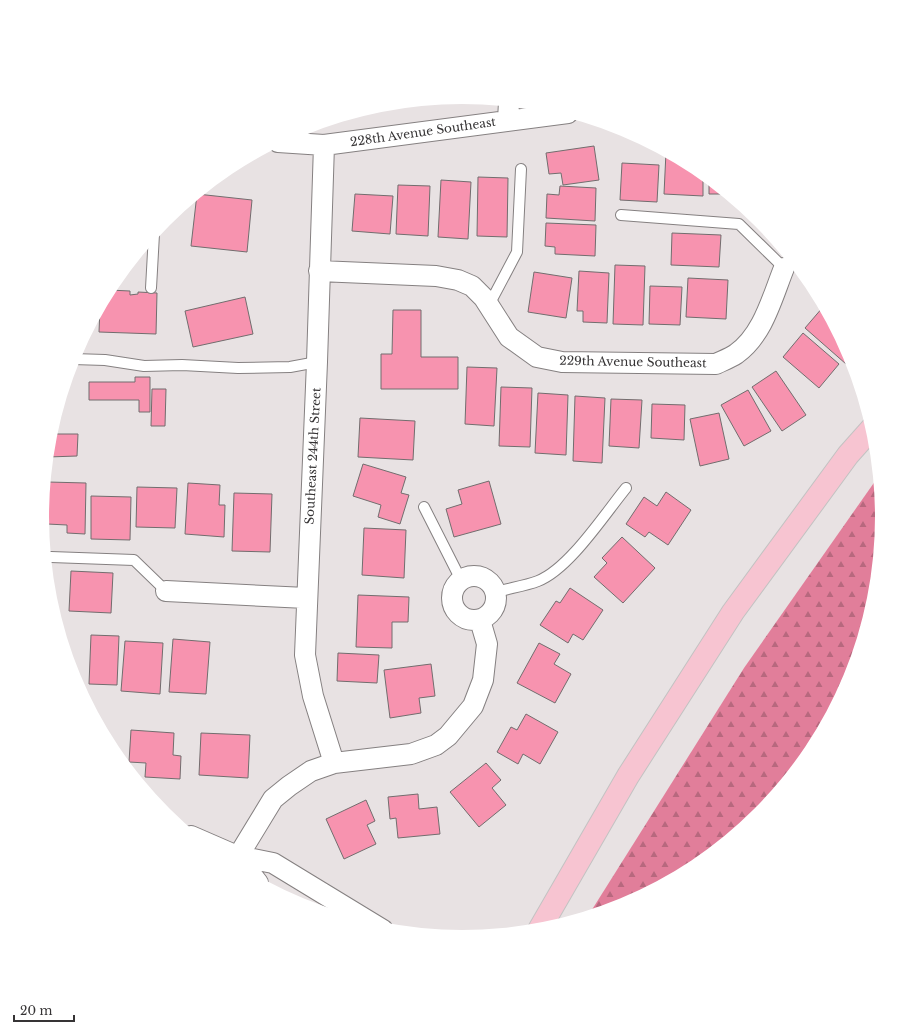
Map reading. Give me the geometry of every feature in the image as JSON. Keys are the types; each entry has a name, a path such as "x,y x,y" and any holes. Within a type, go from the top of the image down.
{"main road":[{"path":"543,923 628,776 733,612 848,455 866,434"}],"street":[{"name":"228th Avenue Southeast","path":"289,143 324,145 509,111 544,112"},
{"name":"Southeast 244th Street","path":"324,145 305,655 313,696 334,763"},
{"name":"229th Avenue Southeast","path":"319,271 444,277 458,280 472,286 484,298 509,337 537,357 562,362 716,364 736,354 754,335 765,317 788,264"},
{"path":"469,576 486,578 493,584 496,592 497,601 494,609 488,616 480,620 472,621 463,618 457,612 453,604 452,595 455,587 461,580 469,576"},
{"path":"166,590 306,598"},
{"path":"234,862 273,799 311,771 334,763 411,754 436,745 448,736 473,706 483,680 487,644 480,620"},
{"path":"235,862 273,863 364,918"}],"lane":[{"path":"489,305 517,252 521,169"},
{"path":"621,215 738,224 788,264"},
{"path":"151,288 154,242"},
{"path":"80,360 105,360 144,366 182,365 238,368 290,367 317,362"},
{"path":"496,592 538,581 556,571 568,560 626,488"},
{"path":"424,507 461,580"},
{"path":"51,556 134,560 166,590"}],"green space":[{"path":"873,484 875,518 874,545 867,598 861,624 844,676 820,724 805,747 773,790 754,810 713,845 691,861 645,888 592,910 744,668"}],"building":[{"path":"594,146 599,180 563,185 561,173 549,174 546,153"},
{"path":"666,159 703,183 703,196 664,194"},
{"path":"622,163 659,165 657,202 620,200"},
{"path":"478,177 508,178 507,237 477,236"},
{"path":"441,180 471,182 468,239 438,237"},
{"path":"398,185 430,186 428,236 396,234"},
{"path":"560,186 596,188 595,221 546,218 547,194 559,195"},
{"path":"709,187 718,194 709,194"},
{"path":"355,194 393,196 390,234 352,231"},
{"path":"205,195 252,200 247,252 191,246 196,202"},
{"path":"546,223 596,225 595,256 555,254 555,247 545,246"},
{"path":"672,233 721,235 719,267 671,265"},
{"path":"615,265 645,266 643,325 613,324"},
{"path":"579,271 609,273 607,323 583,322 583,311 577,311"},
{"path":"534,272 572,278 566,318 528,312"},
{"path":"688,278 728,280 726,319 686,317"},
{"path":"650,286 682,287 680,325 649,324"},
{"path":"117,290 130,291 130,295 138,294 138,292 157,293 156,334 99,332 100,320"},
{"path":"245,297 253,334 193,347 185,311"},
{"path":"393,310 421,310 421,357 458,357 458,389 381,389 381,354 392,354"},
{"path":"820,311 846,364 805,328"},
{"path":"803,333 839,364 819,388 783,357"},
{"path":"467,367 497,368 494,426 465,424"},
{"path":"776,371 806,415 782,431 752,387"},
{"path":"135,377 150,377 150,412 139,412 139,400 89,400 89,382 135,382"},
{"path":"501,387 532,388 530,447 499,446"},
{"path":"152,389 166,389 165,426 151,426"},
{"path":"748,390 771,431 744,446 721,405"},
{"path":"538,393 568,395 566,455 535,453"},
{"path":"575,396 605,398 602,463 573,461"},
{"path":"611,399 642,400 639,448 609,446"},
{"path":"652,404 685,405 684,440 651,438"},
{"path":"719,413 729,459 700,466 690,419"},
{"path":"360,418 415,421 413,460 358,457"},
{"path":"58,434 78,434 77,456 54,457"},
{"path":"363,464 406,477 401,493 409,495 400,524 378,517 381,505 353,496"},
{"path":"489,481 501,524 454,537 446,509 462,504 458,490"},
{"path":"51,482 86,483 85,534 67,533 67,525 49,524"},
{"path":"188,483 220,485 219,505 225,505 224,537 185,534"},
{"path":"137,487 177,488 175,528 136,527"},
{"path":"666,492 691,510 668,545 649,532 645,537 626,524 644,497 657,506"},
{"path":"234,493 272,494 270,552 232,551"},
{"path":"91,496 131,497 130,540 91,539"},
{"path":"364,528 406,530 404,578 362,575"},
{"path":"622,537 655,568 623,603 594,577 607,563 602,558"},
{"path":"71,571 113,573 111,613 69,611"},
{"path":"570,588 603,610 583,640 573,634 568,643 540,625 556,601 560,603"},
{"path":"358,595 409,597 408,622 392,622 392,648 356,647"},
{"path":"91,635 119,636 117,685 89,684"},
{"path":"173,639 210,642 206,694 169,692"},
{"path":"125,641 163,643 160,694 121,691"},
{"path":"539,643 560,654 554,664 571,674 555,703 517,683"},
{"path":"338,653 379,655 377,683 337,681"},
{"path":"431,664 435,696 419,698 421,713 390,718 384,670"},
{"path":"526,714 558,732 540,764 523,754 518,764 497,752 511,727 517,730"},
{"path":"131,730 174,733 173,755 181,756 180,779 145,777 146,763 129,762"},
{"path":"201,733 250,735 248,778 199,775"},
{"path":"486,763 501,780 492,788 506,805 479,827 450,792"},
{"path":"418,794 419,809 437,807 440,834 398,838 396,818 390,819 388,797"},
{"path":"366,800 375,821 367,825 376,844 344,859 326,819"}]}
